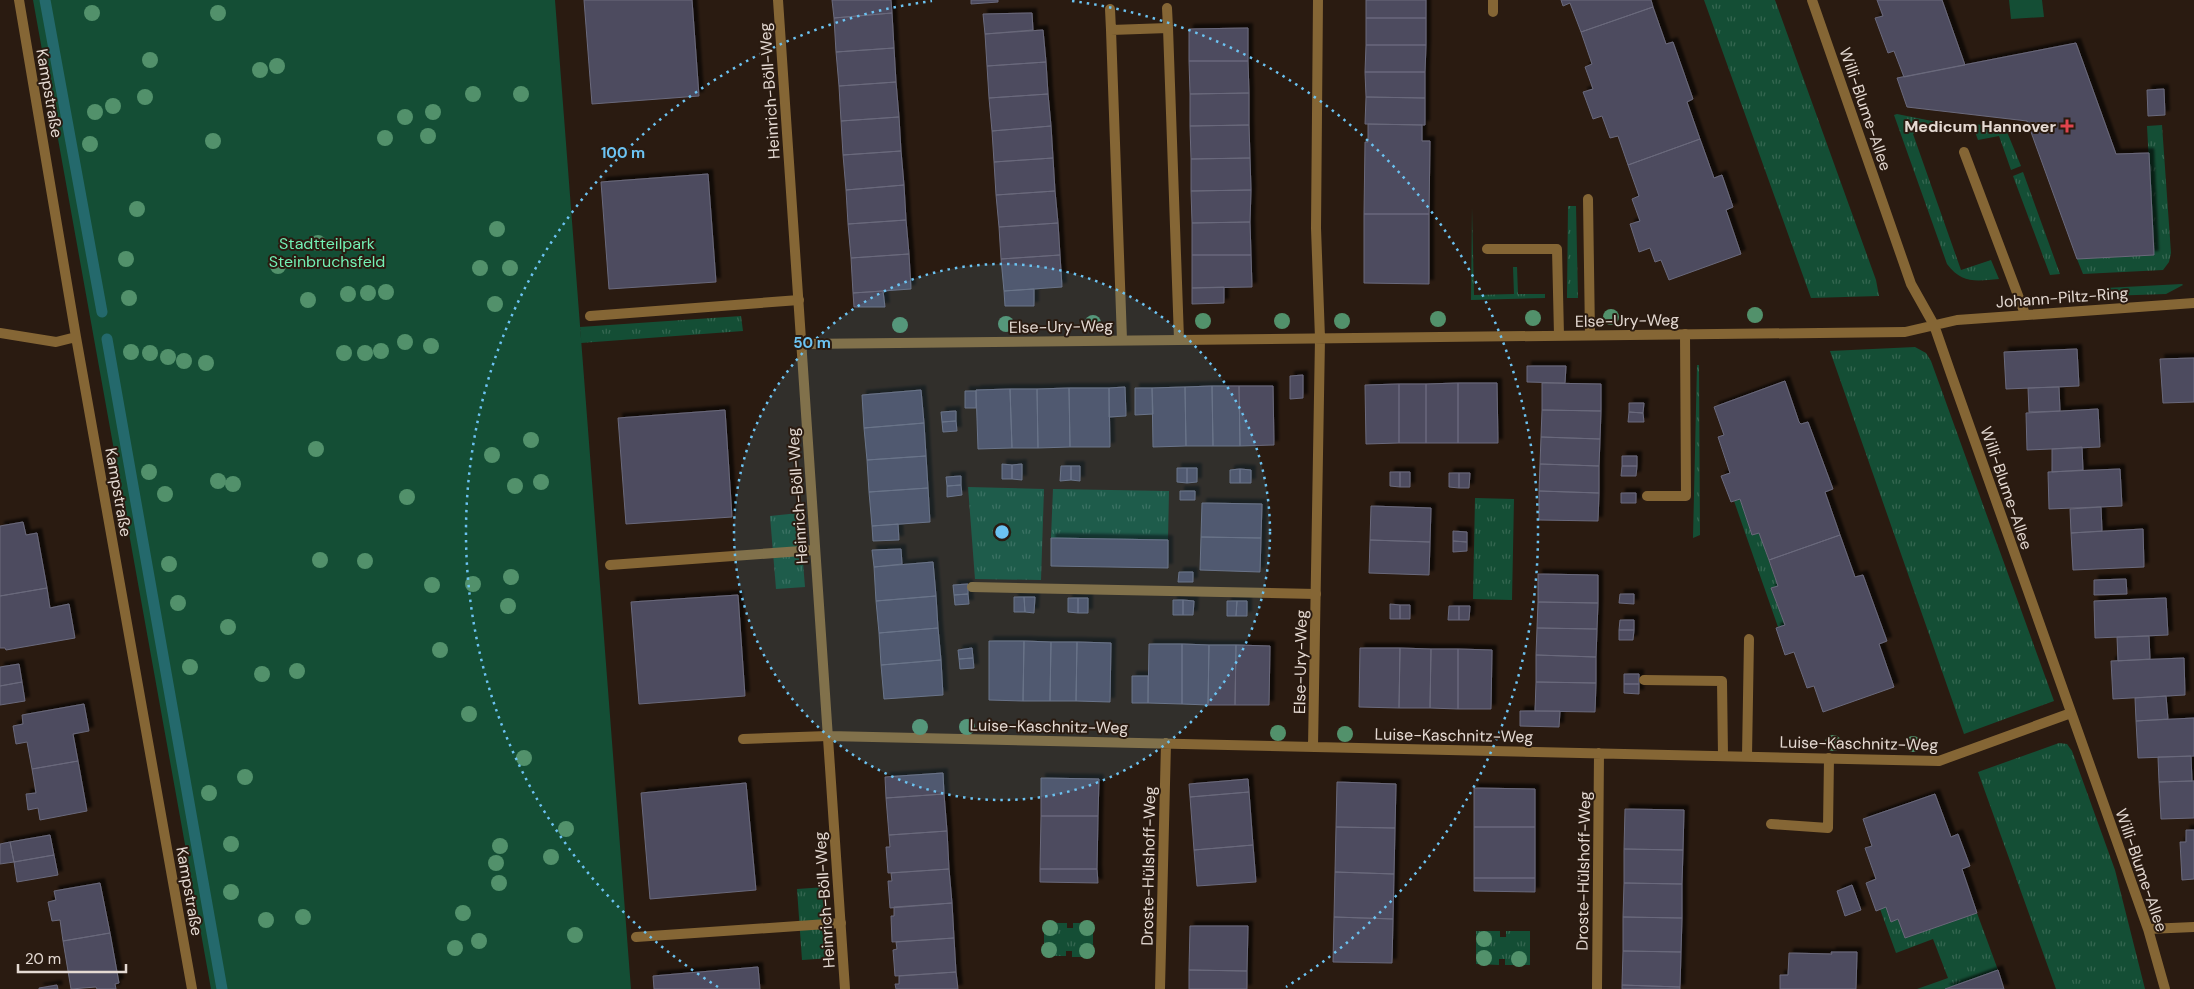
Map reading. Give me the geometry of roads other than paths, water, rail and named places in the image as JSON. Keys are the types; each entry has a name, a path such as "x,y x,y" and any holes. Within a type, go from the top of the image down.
{"street":[{"name":"Kampstraße","path":"19,0 76,337 192,989"},
{"name":"Heinrich-Böll-Weg","path":"778,0 845,989"},
{"path":"1318,0 1316,228 1320,338"},
{"path":"1493,0 1493,12"},
{"name":"Willi-Blume-Allee","path":"1812,0 1911,284 1934,325 2148,929 2165,989"},
{"path":"1167,8 1179,340"},
{"path":"1110,9 1122,340"},
{"path":"1111,30 1168,28"},
{"path":"1964,152 2025,314"},
{"path":"1588,198 1590,335"},
{"path":"1487,249 1558,249 1559,335"},
{"path":"590,316 798,300"},
{"name":"Johann-Piltz-Ring","path":"1934,325 1957,320 2025,314 2194,303"},
{"name":"Else-Ury-Weg","path":"801,344 1905,332 1934,325"},
{"path":"0,333 56,342 76,337"},
{"path":"1647,496 1686,496 1685,334"},
{"name":"Else-Ury-Weg","path":"1313,746 1320,338"},
{"path":"610,565 815,550"},
{"path":"972,587 1316,594"},
{"path":"1748,756 1749,639"},
{"path":"1644,680 1722,681 1723,756"},
{"name":"Luise-Kaschnitz-Weg","path":"743,739 828,736 1938,761 2071,713"},
{"name":"Droste-Hülshoff-Weg","path":"1160,989 1166,744"},
{"name":"Droste-Hülshoff-Weg","path":"1597,989 1599,753"},
{"path":"1771,824 1828,828 1829,758"},
{"path":"636,937 840,923"},
{"path":"2148,929 2194,927"}],"waterway":[{"path":"45,0 102,312"},
{"path":"107,339 222,989"}],"place":[{"name":"Medicum Hannover","path":"2067,126"}],"park label":[{"name":"Stadtteilpark Steinbruchsfeld","path":"327,252"}]}
